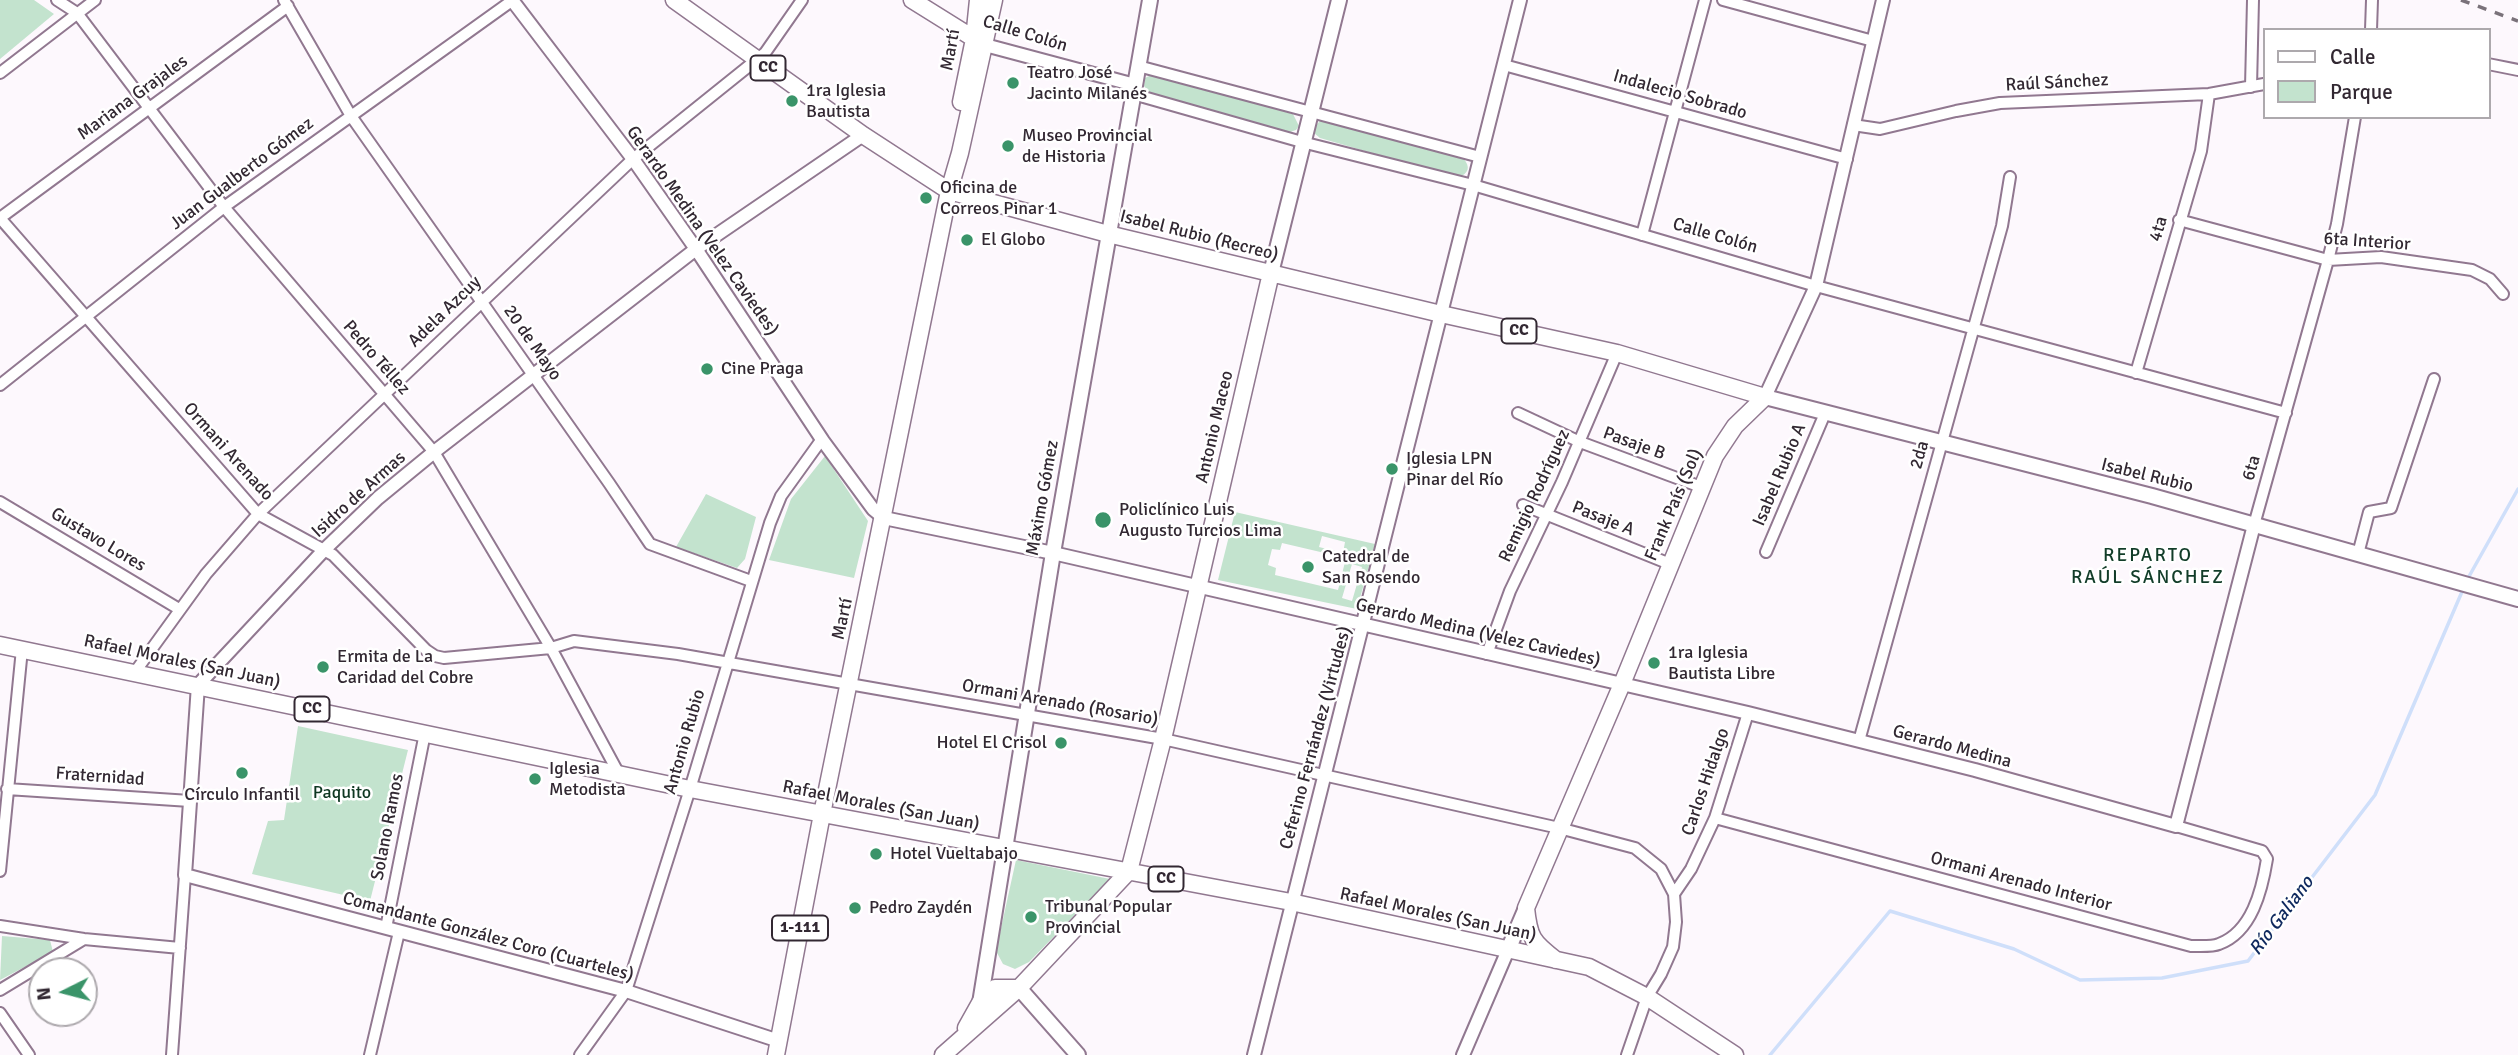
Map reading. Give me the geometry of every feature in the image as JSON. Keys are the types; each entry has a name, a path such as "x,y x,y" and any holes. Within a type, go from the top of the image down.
{"main road":[{"name":"Isabel Rubio (Recreo)","path":"674,0 863,135 949,191 1108,234 1617,353 1765,397"},
{"name":"Calle Colón","path":"912,0 979,42"},
{"name":"Máximo Gómez","path":"980,1003 1053,553 1150,0"},
{"name":"Antonio Maceo","path":"943,1055 1019,988 1129,871 1163,739 1302,142 1339,0"},
{"path":"956,29 976,21 990,2"},
{"name":"Martí","path":"777,1048 949,191 960,153 979,42 990,2"},
{"name":"Martí","path":"976,21 979,42"},
{"name":"Isabel Rubio","path":"1765,397 2254,525 2518,599"},
{"name":"Frank País (Sol)","path":"1526,908 1622,684 1701,488 1726,439 1765,397"},
{"name":"Rafael Morales (San Juan)","path":"0,645 135,671 690,789 1291,902 1589,967 1647,997 1735,1055"},
{"path":"1508,950 1526,908"},
{"path":"1526,908 1529,933 1536,946 1556,960"},
{"path":"980,1003 995,988 1019,988 1077,1055"},
{"name":"Antonio Maceo","path":"957,1042 980,1003"}],"street":[{"name":"Pedro Téllez","path":"57,0 77,13 224,207 434,452 551,648 619,774"},
{"path":"0,73 95,0"},
{"name":"Juan Gualberto Gómez","path":"0,385 224,207 512,0"},
{"name":"Gerardo Medina (Velez Caviedes)","path":"512,0 633,159 822,439 868,503 884,518 1053,553 1622,684"},
{"name":"Adela Azcuy","path":"135,671 179,609 258,514 633,159 765,53 802,0"},
{"path":"1138,66 1480,157 1520,0"},
{"path":"1642,235 1705,0"},
{"path":"1723,0 1873,41"},
{"name":"Frank País (Sol)","path":"1765,397 1816,286 1883,0"},
{"path":"2251,87 2253,0"},
{"path":"2371,28 2372,0"},
{"name":"20 de Mayo","path":"286,3 351,116 650,544 751,581"},
{"name":"Mariana Grajales","path":"0,218 286,3"},
{"name":"Calle Colón","path":"979,42 1302,142 1473,185 1816,286 2286,413"},
{"path":"2490,64 2518,70"},
{"name":"Indalecio Sobrado","path":"1504,65 1847,159"},
{"name":"Raúl Sánchez","path":"1853,125 1880,129 2000,103 2209,94 2262,84"},
{"name":"4ta","path":"2136,373 2201,151 2209,94"},
{"name":"6ta","path":"2176,826 2254,525 2329,260 2355,119"},
{"name":"Isidro de Armas","path":"198,685 325,549 378,498 532,373 696,249 863,135"},
{"name":"Ceferino Fernández (Virtudes)","path":"1254,1055 1480,157"},
{"name":"2da","path":"1859,741 2002,226 2010,177"},
{"name":"Ormani Arenado","path":"0,218 258,514 325,549 426,650 444,658 551,648"},
{"name":"6ta Interior","path":"2179,220 2329,260 2381,257 2472,271 2490,279 2503,294"},
{"name":"Remigio Rodríguez","path":"1487,653 1510,591 1580,442 1617,353"},
{"path":"2358,554 2369,512 2391,509 2434,379"},
{"name":"Isabel Rubio A","path":"1766,552 1826,411"},
{"name":"Pasaje B","path":"1518,413 1580,442 1701,488"},
{"name":"Antonio Rubio","path":"580,1055 626,991 690,789 751,581 781,496 822,439"},
{"name":"Gustavo Lores","path":"0,502 179,609"},
{"name":"Pasaje A","path":"1523,505 1670,564"},
{"name":"Ormani Arenado (Rosario)","path":"551,648 574,641 727,662 839,683 850,682 1163,739 1559,828"},
{"path":"0,871 1,827 22,649"},
{"name":"Gerardo Medina","path":"1622,684 1859,741 2176,826 2262,851 2267,859"},
{"path":"172,1055 198,685"},
{"name":"Carlos Hidalgo","path":"1674,894 1691,869 1715,818 1748,713"},
{"name":"Solano Ramos","path":"370,1055 425,733"},
{"name":"Fraternidad","path":"7,789 190,801"},
{"name":"Ormani Arenado Interior","path":"1715,818 2191,946 2219,944 2244,928 2263,883 2267,859"},
{"path":"1559,828 1635,848 1661,869 1674,894 1676,922 1673,947 1647,997 1627,1055"},
{"name":"Comandante González Coro (Cuarteles)","path":"185,875 626,991 777,1048"},
{"path":"0,926 84,939 180,948"},
{"path":"0,990 84,939"},
{"path":"1463,1055 1508,950"},
{"path":"0,1013 29,1055"}],"green space":[{"path":"0,0 34,0 54,14 0,59"},
{"path":"1153,74 1293,114 1299,126 1290,132 1148,92 1144,86 1145,78"},
{"path":"1320,121 1463,158 1468,169 1458,178 1320,138 1314,133 1315,126"},
{"path":"825,456 868,521 854,578 769,560 791,499"},
{"path":"706,494 756,517 745,559 737,568 676,547"},
{"path":"1235,512 1375,544 1357,609 1218,580","holes":["1322,536 1345,542 1343,553 1319,547","1282,543 1346,558 1338,590 1275,575 1276,568 1268,565 1272,549 1280,550","1352,564 1362,567 1352,601 1342,598"]},
{"name":"Paquito","path":"298,726 408,750 370,901 252,874 268,821 284,820"},
{"path":"1016,860 1110,879 1029,962 1015,969 1003,964 996,951"},
{"path":"2,936 50,940 53,952 44,957 28,957 28,965 0,980"}],"waterway":[{"name":"Río Galiano","path":"2467,580 2518,489"},
{"name":"Río Galiano","path":"1770,1055 1890,911 2014,949 2080,980 2162,978 2248,961 2375,795 2464,587"}],"railway":[{"path":"2461,0 2518,21"}],"place":[{"name":"Teatro José Jacinto Milanés","path":"1013,83"},
{"name":"1ra Iglesia Bautista","path":"792,101"},
{"name":"Museo Provincial de Historia","path":"1008,146"},
{"name":"Oficina de Correos Pinar 1","path":"926,198"},
{"name":"El Globo","path":"967,240"},
{"name":"Cine Praga","path":"707,369"},
{"name":"Iglesia LPN Pinar del Río","path":"1392,469"},
{"name":"Policlínico Luis Augusto Turcios Lima","path":"1103,520"},
{"name":"Catedral de San Rosendo","path":"1308,567"},
{"name":"1ra Iglesia Bautista Libre","path":"1654,663"},
{"name":"Ermita de La Caridad del Cobre","path":"323,667"},
{"name":"Hotel El Crisol","path":"1061,743"},
{"name":"Círculo Infantil","path":"242,773"},
{"name":"Iglesia Metodista","path":"535,779"},
{"name":"Hotel Vueltabajo","path":"876,854"},
{"name":"Pedro Zaydén","path":"855,908"},
{"name":"Tribunal Popular Provincial","path":"1031,917"}],"district":[{"name":"REPARTO RAÚL SÁNCHEZ","path":"2148,567"}]}
